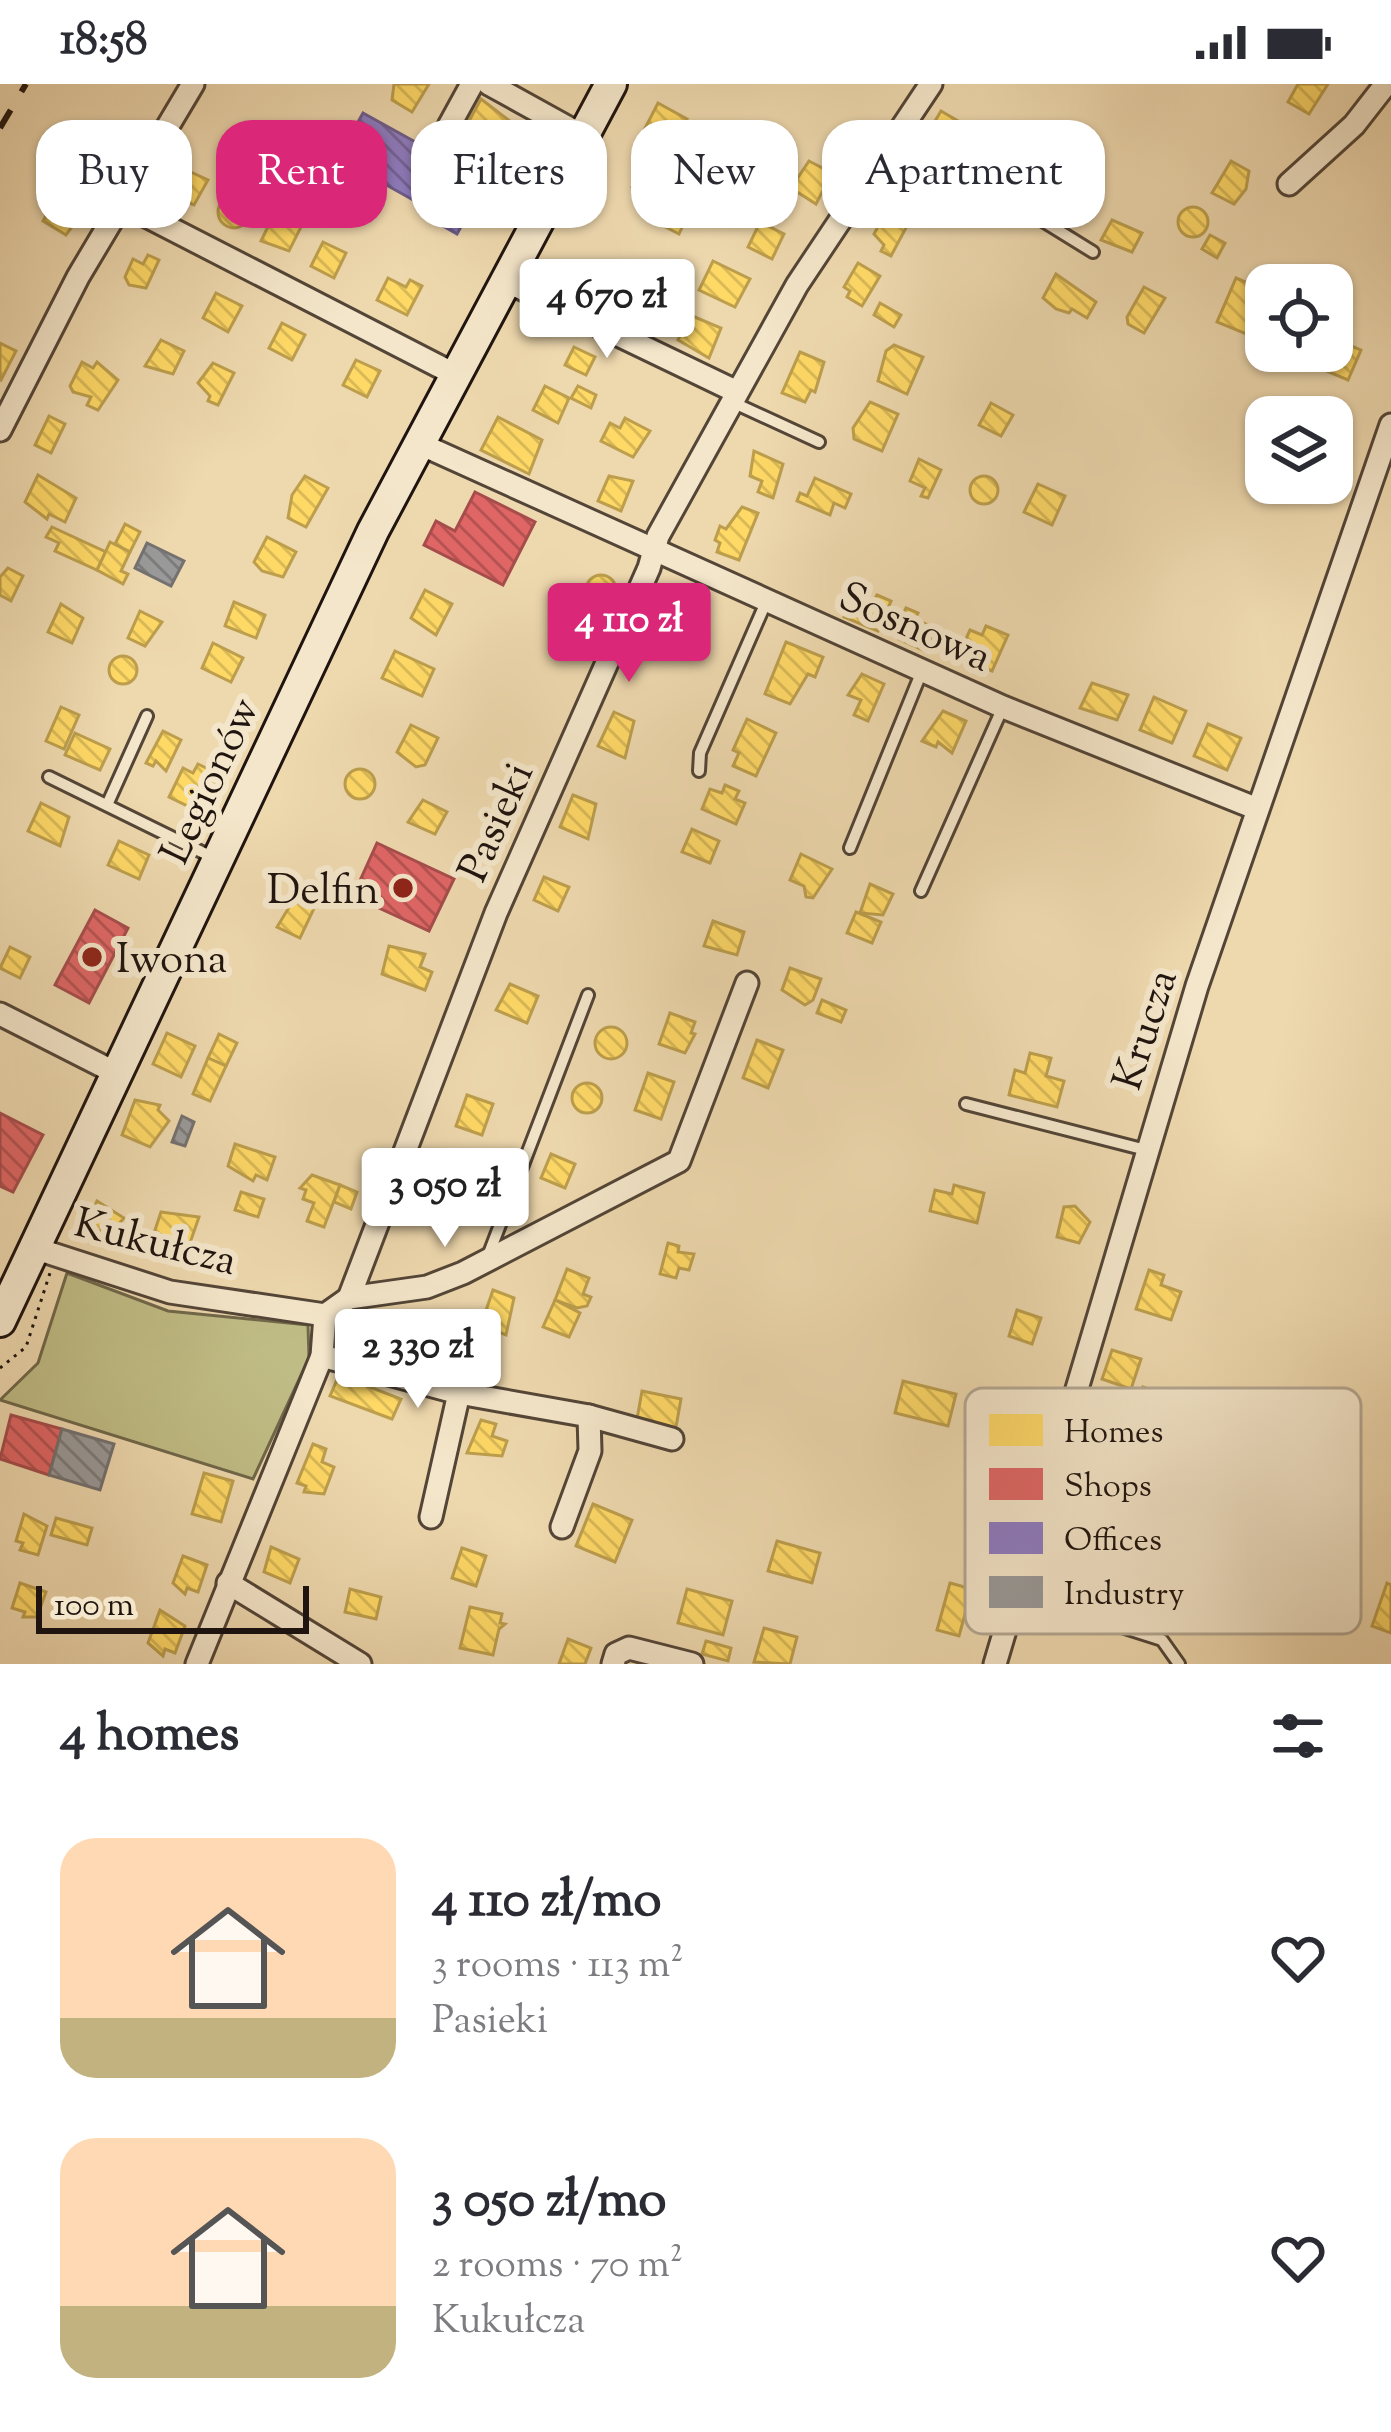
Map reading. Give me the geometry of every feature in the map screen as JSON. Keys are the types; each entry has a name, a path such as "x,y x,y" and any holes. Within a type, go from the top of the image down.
{"street":[{"path":"171,120 193,84"},
{"path":"451,120 472,84"},
{"path":"489,84 554,120"},
{"name":"Legionów","path":"592,120 611,84"},
{"name":"Pasieki","path":"909,120 931,84"},
{"path":"1289,184 1354,125 1386,84"},
{"path":"0,430 108,228"},
{"path":"170,228 454,374"},
{"name":"Legionów","path":"0,1321 418,443 533,228"},
{"name":"Pasieki","path":"349,1298 496,913 653,551 732,396 836,228"},
{"path":"504,280 732,396"},
{"name":"Krucza","path":"1076,1388 1255,808 1391,425"},
{"name":"Sosnowa","path":"418,443 1003,707 1255,808"},
{"path":"197,1664 322,1356 326,1315 349,1298 427,1287 679,1161 747,983"},
{"path":"0,1014 116,1073"},
{"name":"Kukułcza","path":"34,1248 170,1292 326,1315"},
{"path":"322,1356 459,1393 589,1416 671,1439"},
{"path":"431,1516 459,1393"},
{"path":"562,1528 590,1451 589,1416"},
{"path":"228,1583 360,1664"},
{"name":"Krucza","path":"995,1664 1004,1634"},
{"path":"613,1664 616,1654 629,1648 692,1664"}],"lane":[{"path":"1054,228 1094,253"},
{"path":"732,396 819,442"},
{"path":"699,771 700,753 767,599"},
{"path":"850,848 922,671"},
{"path":"921,891 1003,707"},
{"path":"107,806 147,716"},
{"path":"49,777 217,859"},
{"path":"487,1259 495,1226 588,995"},
{"path":"966,1104 1146,1150"},
{"path":"1143,1634 1162,1640 1179,1664"}],"shaded area":[{"path":"67,1273 168,1311 308,1325 309,1358 253,1479 0,1400 38,1363"}],"building: Homes":[{"path":"394,84 429,84 412,112 392,100"},
{"path":"1298,84 1328,84 1309,114 1288,102"},
{"path":"481,99 508,120 470,120"},
{"path":"658,103 687,119 686,120 649,120"},
{"path":"941,111 956,120 936,120"},
{"path":"809,161 822,168 822,192 816,204 798,192 798,178"},
{"path":"1231,161 1249,171 1246,189 1234,204 1212,193"},
{"path":"192,173 208,180 192,204"},
{"path":"1193,207 1208,222 1193,237 1178,222"},
{"path":"1112,220 1142,233 1132,252 1101,240"},
{"path":"267,228 300,228 289,251 261,241"},
{"path":"757,228 784,234 772,259 748,247"},
{"path":"877,228 906,228 891,256 881,251 884,245 874,234"},
{"path":"1210,235 1225,243 1217,258 1202,249"},
{"path":"323,242 346,253 334,278 311,266"},
{"path":"148,255 159,260 146,288 129,285 125,277 133,259 143,264"},
{"path":"713,261 750,279 735,307 699,290"},
{"path":"858,263 880,276 862,306 847,297 850,291 844,287"},
{"path":"597,271 607,275 611,285 607,295 597,299 587,295 583,285 587,275"},
{"path":"1056,274 1096,302 1087,318 1072,309 1069,313 1056,309 1043,298"},
{"path":"388,278 406,287 410,280 422,286 407,315 377,300"},
{"path":"1236,278 1245,282 1245,333 1217,322"},
{"path":"1144,287 1165,298 1144,333 1128,324 1127,317"},
{"path":"216,293 242,306 228,332 203,318"},
{"path":"880,303 901,315 894,327 874,315"},
{"path":"690,315 721,328 709,358 678,340"},
{"path":"282,323 305,335 292,360 269,348"},
{"path":"161,340 184,351 173,374 145,366"},
{"path":"0,343 16,351 1,380 0,379"},
{"path":"894,345 923,357 907,394 878,381 886,351"},
{"path":"574,347 595,357 586,375 565,365"},
{"path":"800,352 824,362 815,392 811,390 805,402 782,393"},
{"path":"356,360 380,371 367,397 343,385"},
{"path":"82,362 93,368 97,362 118,380 98,410 87,405 91,397 73,392 70,386"},
{"path":"213,363 234,373 218,405 208,401 210,396 198,383"},
{"path":"1329,372 1351,372 1348,380"},
{"path":"545,386 569,398 558,423 533,410"},
{"path":"578,386 596,395 591,408 571,398"},
{"path":"870,402 898,414 882,451 854,439 853,428"},
{"path":"991,403 1013,415 1001,436 979,425"},
{"path":"49,416 65,424 51,453 35,445"},
{"path":"498,417 542,440 529,474 481,450"},
{"path":"625,418 650,431 633,457 601,441 610,423 620,428"},
{"path":"754,451 783,464 773,498 758,492 762,481 750,476"},
{"path":"919,459 941,470 928,498 921,496 925,488 910,481"},
{"path":"38,475 76,498 65,522 49,514 47,519 25,502"},
{"path":"305,476 328,488 306,527 288,518 292,495"},
{"path":"609,476 633,481 621,511 598,501"},
{"path":"984,476 994,480 998,490 994,500 984,504 974,500 970,490 974,480"},
{"path":"815,478 851,494 845,508 834,503 830,515 797,501 800,493 807,496"},
{"path":"1038,484 1065,496 1052,525 1024,512"},
{"path":"742,507 758,513 739,560 717,552 720,543 715,540 720,526 726,529"},
{"path":"125,524 140,532 130,552 115,544"},
{"path":"52,527 106,552 97,570 55,551 59,543 46,537"},
{"path":"267,537 296,552 283,577 262,571 254,562"},
{"path":"110,542 130,552 121,571 128,574 123,584 97,570"},
{"path":"8,568 23,576 11,601 0,595 0,577"},
{"path":"601,575 616,590 601,605 586,590"},
{"path":"425,590 452,604 436,635 411,618"},
{"path":"854,594 873,602 877,595 891,601 878,631 844,617"},
{"path":"234,602 265,615 256,638 225,626"},
{"path":"61,604 83,618 72,643 48,632"},
{"path":"662,607 679,614 667,654 646,641"},
{"path":"906,608 918,613 915,619 935,628 925,651 899,639 902,632 896,629"},
{"path":"140,611 162,622 145,646 128,638"},
{"path":"986,626 1008,635 992,671 970,662 975,649 963,645 970,630 982,635"},
{"path":"786,642 823,657 815,677 808,674 790,704 765,694"},
{"path":"213,643 243,658 231,682 202,668"},
{"path":"395,651 434,669 422,696 382,678"},
{"path":"123,656 133,660 137,670 133,680 123,684 113,680 109,670 113,660"},
{"path":"862,674 884,684 868,721 854,715 861,700 848,695"},
{"path":"1092,683 1128,695 1117,720 1080,708"},
{"path":"1154,697 1186,711 1172,743 1140,730"},
{"path":"61,707 79,715 64,749 46,741"},
{"path":"943,711 966,721 952,753 938,742 936,747 922,741"},
{"path":"614,712 634,721 625,758 598,746"},
{"path":"747,719 776,733 756,776 733,766 739,753 733,750"},
{"path":"1208,724 1241,738 1227,770 1194,756"},
{"path":"411,725 438,738 425,765 416,767 397,752"},
{"path":"163,731 181,740 166,771 156,761 153,766 146,763"},
{"path":"75,733 110,749 100,770 65,755"},
{"path":"198,764 220,775 202,813 169,797 183,768 193,773"},
{"path":"360,769 371,773 375,784 371,795 360,799 349,795 345,784 349,773"},
{"path":"725,785 739,791 735,799 745,803 736,824 702,809 710,789 722,793"},
{"path":"573,795 596,804 588,839 560,827"},
{"path":"423,800 447,812 435,834 408,822"},
{"path":"41,803 69,817 60,846 28,831"},
{"path":"692,829 719,841 710,863 682,852"},
{"path":"119,841 149,855 139,879 108,865"},
{"path":"801,854 832,869 813,898 806,897 804,886 790,880"},
{"path":"544,877 569,887 558,911 534,900"},
{"path":"870,884 893,894 883,915 860,913"},
{"path":"299,891 318,900 300,938 277,927"},
{"path":"856,912 881,922 872,943 847,933"},
{"path":"713,921 744,932 737,955 704,946"},
{"path":"389,946 425,954 420,967 432,972 425,990 382,974"},
{"path":"10,947 30,957 20,978 0,968"},
{"path":"790,968 821,979 813,1000 805,1005 782,990"},
{"path":"510,984 538,996 527,1023 496,1010"},
{"path":"822,1000 846,1010 841,1022 817,1013"},
{"path":"670,1013 695,1022 691,1033 695,1034 685,1053 659,1044"},
{"path":"611,1027 622,1032 627,1043 622,1054 611,1059 600,1054 595,1043 600,1032"},
{"path":"167,1033 195,1046 181,1077 153,1064"},
{"path":"219,1034 237,1043 226,1066 208,1058"},
{"path":"757,1040 783,1050 768,1088 743,1078"},
{"path":"1030,1053 1051,1058 1046,1076 1064,1081 1057,1107 1009,1095 1015,1070 1025,1073"},
{"path":"208,1058 226,1066 210,1101 193,1094"},
{"path":"648,1073 674,1082 661,1119 635,1110"},
{"path":"587,1083 598,1087 602,1098 598,1109 587,1113 576,1109 572,1098 576,1087"},
{"path":"467,1095 493,1104 482,1135 456,1126"},
{"path":"135,1100 160,1105 158,1110 169,1121 150,1147 122,1135"},
{"path":"235,1144 275,1157 267,1180 256,1175 253,1181 228,1166"},
{"path":"551,1154 575,1164 565,1188 541,1178"},
{"path":"312,1175 340,1185 324,1227 307,1221 314,1203 303,1199 306,1190 300,1188"},
{"path":"340,1185 357,1192 351,1209 334,1202"},
{"path":"954,1185 984,1193 977,1223 930,1211 935,1190 952,1194"},
{"path":"241,1192 264,1199 258,1217 235,1210"},
{"path":"97,1201 124,1218 109,1235 87,1225"},
{"path":"1075,1206 1090,1222 1079,1243 1057,1237 1064,1207"},
{"path":"161,1212 199,1217 190,1243 154,1233"},
{"path":"668,1243 679,1246 678,1252 694,1254 689,1270 679,1268 676,1278 660,1274"},
{"path":"567,1269 589,1278 583,1294 591,1297 587,1306 577,1308 555,1300"},
{"path":"1149,1270 1164,1275 1161,1285 1181,1292 1171,1320 1136,1309"},
{"path":"493,1290 514,1298 506,1335 481,1325"},
{"path":"555,1300 580,1313 569,1337 543,1327"},
{"path":"1017,1310 1041,1318 1032,1344 1009,1336"},
{"path":"1112,1350 1141,1359 1131,1388 1102,1379"},
{"path":"339,1375 401,1399 392,1419 330,1396"},
{"path":"903,1381 956,1394 948,1426 895,1413"},
{"path":"642,1391 681,1399 676,1427 668,1430 637,1419"},
{"path":"481,1420 496,1424 492,1436 507,1441 502,1456 467,1453"},
{"path":"313,1444 326,1449 322,1462 334,1467 324,1494 304,1492 306,1486 297,1483"},
{"path":"204,1473 233,1481 221,1522 192,1514"},
{"path":"593,1504 632,1520 615,1562 576,1546"},
{"path":"24,1514 47,1526 38,1555 20,1550 23,1543 16,1541"},
{"path":"56,1518 92,1528 87,1545 51,1535"},
{"path":"777,1541 820,1553 812,1583 768,1571"},
{"path":"271,1547 299,1559 290,1583 264,1572"},
{"path":"462,1548 486,1556 476,1586 452,1578"},
{"path":"183,1556 207,1565 198,1592 187,1588 185,1594 173,1583"},
{"path":"20,1583 46,1592 37,1617 23,1617 25,1612 12,1608"},
{"path":"950,1583 965,1587 959,1636 937,1630"},
{"path":"1387,1583 1391,1585 1391,1633 1372,1626"},
{"path":"350,1589 381,1597 376,1619 345,1612"},
{"path":"687,1589 732,1601 723,1635 678,1623"},
{"path":"470,1607 502,1614 500,1623 505,1624 499,1629 493,1655 460,1648"},
{"path":"160,1610 185,1626 175,1653 165,1649 163,1656 148,1643"},
{"path":"764,1628 797,1637 790,1664 754,1662"},
{"path":"568,1639 591,1648 585,1664 559,1664"},
{"path":"706,1641 731,1648 728,1661 702,1654"}],"building: Shops":[{"path":"475,492 535,522 503,585 424,545 436,521 455,531"},
{"name":"Delfin","path":"377,843 454,879 429,931 353,896"},
{"name":"Iwona","path":"95,910 128,928 89,1003 55,985"},
{"path":"0,1113 43,1135 13,1192 0,1186"},
{"path":"11,1415 62,1429 49,1475 0,1459"}],"building: Offices":[{"path":"387,126 411,140 411,199 387,185"}],"building: Industry":[{"path":"147,543 184,561 171,586 135,568"},
{"path":"182,1116 194,1122 185,1146 172,1142"},
{"path":"62,1429 114,1444 100,1490 49,1475"}],"railway":[{"path":"0,128 26,84"}],"place":[{"name":"Delfin","path":"403,888"},
{"name":"Iwona","path":"92,957"}]}
